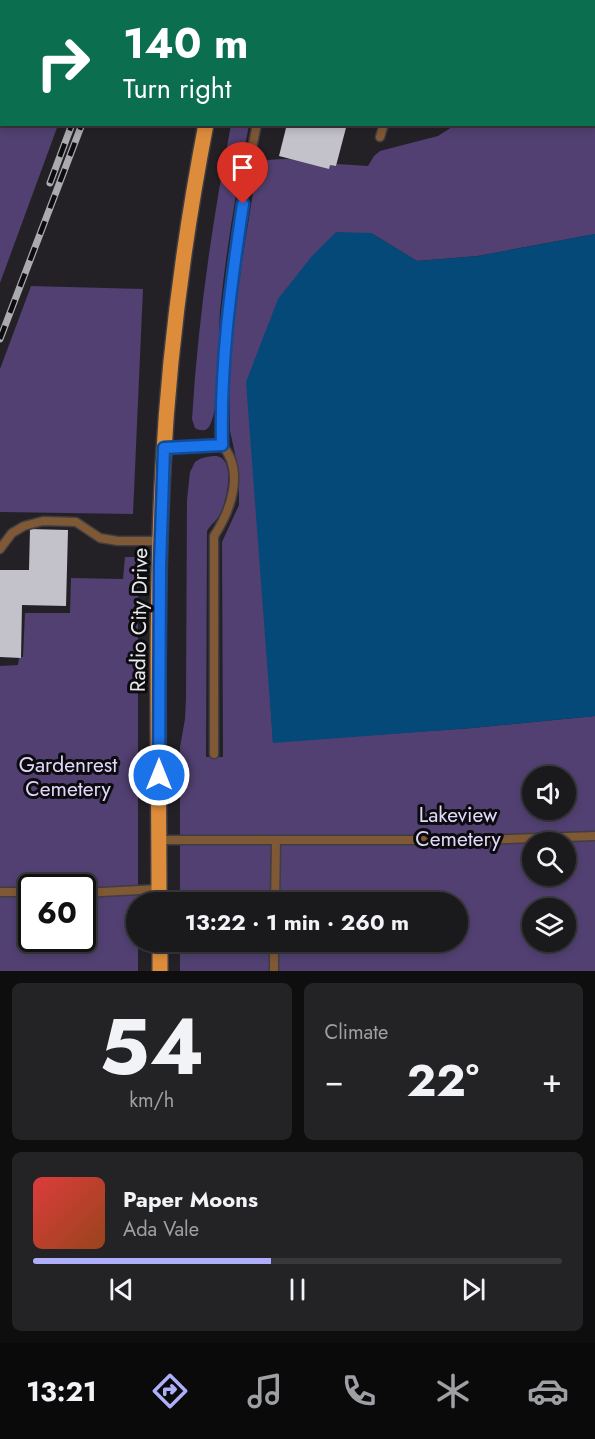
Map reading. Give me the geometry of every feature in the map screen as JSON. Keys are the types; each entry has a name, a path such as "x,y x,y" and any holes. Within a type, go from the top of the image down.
{"main road":[{"name":"Radio City Drive","path":"159,892 161,541 164,448 179,286 206,126"},
{"path":"159,952 160,971"}],"lane":[{"path":"214,754 214,536 232,500 234,479 233,463 222,445 221,396 236,248 249,159 257,126"},
{"path":"380,137 383,126"},
{"path":"164,448 222,445"},
{"path":"0,549 12,533 24,526 43,521 76,522 100,538 161,541"},
{"path":"159,840 276,842 481,840 595,836"},
{"path":"275,892 276,842"},
{"path":"0,892 18,892"},
{"path":"96,894 126,895"},
{"path":"274,952 274,971"}],"green space":[{"path":"0,126 58,126 0,283"},
{"path":"231,126 249,126 222,288 214,415 207,429 201,430 195,428 192,419 202,308"},
{"name":"Lakeview Cemetery","path":"453,126 595,126 595,234 478,256 417,261 371,233 263,583 273,742 472,728 595,716 595,971 180,971 180,952 468,952 468,892 180,892 180,747 186,698 187,500 190,472 195,462 213,456 220,457 228,469 227,488 220,515 207,531 206,757 223,757 222,542 239,505 239,472 230,431 229,363 258,162 287,159 336,166 337,164 368,166 380,151 438,136"},
{"path":"31,286 143,289 133,514 0,512 0,369"},
{"name":"Gardenrest Cemetery","path":"125,557 138,557 138,892 126,892 126,952 138,952 138,971 0,971 0,666 18,665 19,658 23,657 25,613 70,613 71,578 123,579"}],"water":[{"path":"336,232 371,233 417,261 478,256 595,234 595,716 273,743 246,382 278,299 312,256"}],"building":[{"path":"286,126 346,126 336,166 330,165 329,169 279,156"},
{"path":"30,529 68,530 66,606 22,605 21,658 0,657 0,570 29,570"}],"railway":[{"path":"50,183 71,126"},
{"path":"0,339 81,126"}],"route":[{"path":"159,775 160,565 164,448 222,445 221,396 225,348 243,204"}]}
